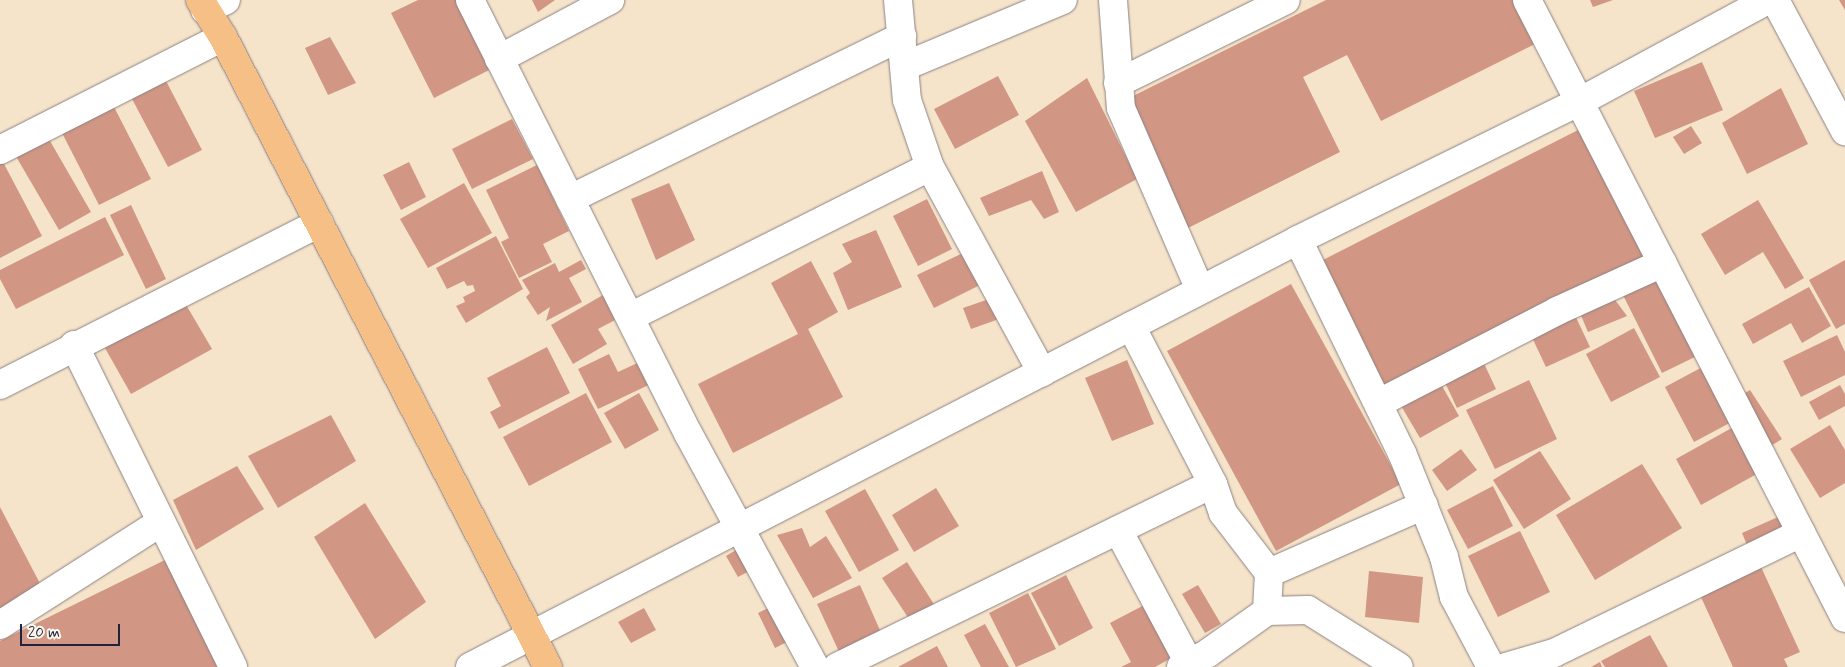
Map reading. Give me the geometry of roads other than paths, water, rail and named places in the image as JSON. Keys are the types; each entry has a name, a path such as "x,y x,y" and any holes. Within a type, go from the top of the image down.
{"main road":[{"path":"210,4 223,37 548,667"}],"street":[{"path":"470,0 690,435 742,527 815,667"},
{"path":"500,59 610,0"},
{"path":"898,0 907,100 930,167 1042,372"},
{"path":"905,66 1063,0"},
{"path":"1113,0 1121,108 1200,290"},
{"path":"1118,83 1286,0"},
{"path":"1526,0 1581,101 1845,618"},
{"path":"470,667 1298,240 1581,101 1768,0"},
{"path":"1776,0 1845,130"},
{"path":"570,200 902,36"},
{"path":"0,150 223,37"},
{"path":"630,317 930,167"},
{"path":"0,385 74,345 319,223"},
{"path":"1298,240 1378,403 1424,506 1454,597 1491,667"},
{"path":"1378,403 1557,311 1663,263"},
{"path":"1131,326 1213,484 1224,513 1268,572 1267,611"},
{"path":"74,345 233,667"},
{"path":"837,667 1213,484"},
{"path":"1268,572 1424,506"},
{"path":"0,625 161,522"},
{"path":"1118,530 1187,666 1267,611 1308,610 1399,667"},
{"path":"1506,667 1554,653 1801,533"}]}
